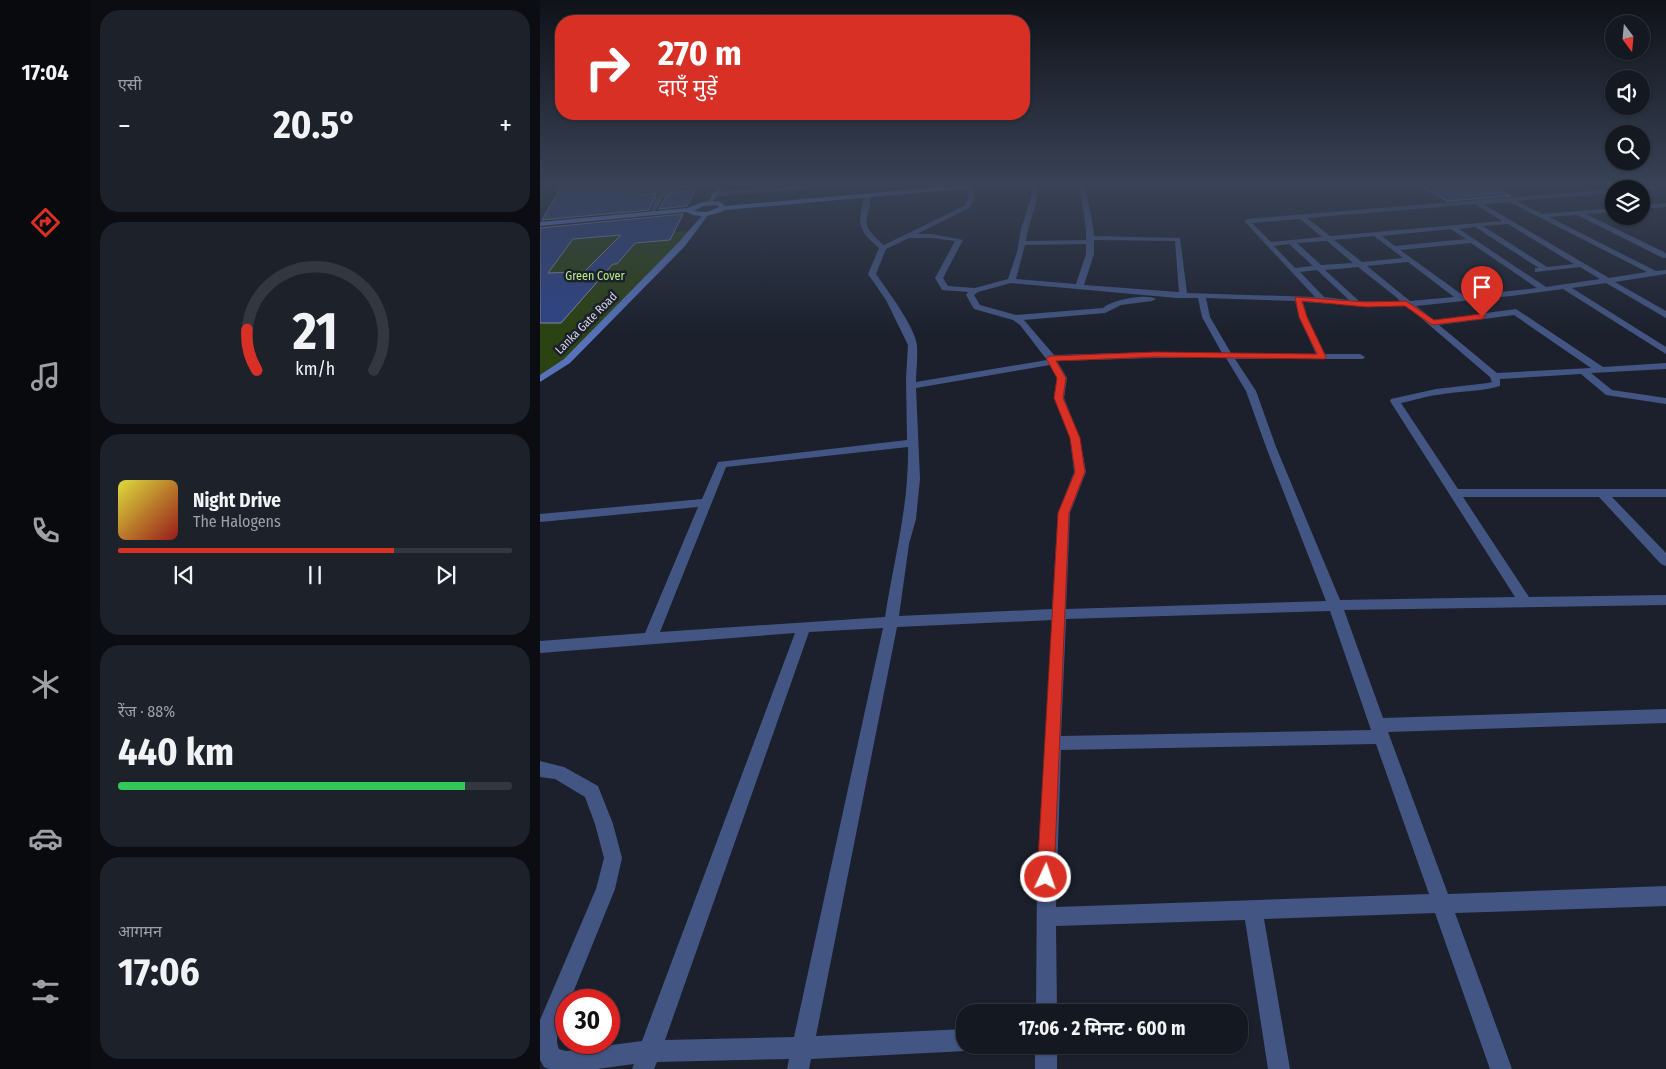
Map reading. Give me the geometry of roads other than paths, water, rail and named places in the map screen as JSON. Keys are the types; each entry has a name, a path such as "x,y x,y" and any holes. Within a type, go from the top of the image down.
{"street":[{"name":"Lanka Gate Road","path":"540,379 567,361 689,235"},
{"path":"870,235 883,248"},
{"path":"1011,280 1021,252 1023,235"},
{"path":"1079,288 1090,254 1089,235"},
{"path":"1260,235 1322,300"},
{"path":"1324,235 1495,376 1497,384 1476,390 1440,391 1408,400 1395,401 1526,602"},
{"path":"1268,244 1367,235"},
{"path":"1376,235 1461,298"},
{"path":"1463,235 1544,289"},
{"path":"1492,235 1546,269"},
{"path":"1530,235 1666,315"},
{"path":"1578,235 1656,274"},
{"path":"1625,235 1663,253"},
{"path":"800,1059 891,623 903,544 911,511 914,479 911,386 913,345 890,300 872,274 883,248 907,236 932,236 959,240 939,278 945,288 975,290 1011,280 1079,288 1357,303 1406,304 1544,289 1666,272"},
{"path":"1022,243 1178,239 1183,294"},
{"path":"1393,248 1472,241"},
{"path":"1291,242 1357,303"},
{"path":"1294,270 1408,260"},
{"path":"1519,272 1582,265"},
{"path":"1564,286 1666,351"},
{"path":"975,290 970,295 977,307 1016,318 1023,323 1052,360 1062,378 1059,398 1075,438 1080,472 1064,513 1046,877 1046,1004"},
{"path":"1016,318 1105,310 1108,306 1118,303 1183,294"},
{"path":"1201,295 1206,317 1251,391 1271,447 1335,606 1501,1069"},
{"path":"1298,299 1303,317 1322,357"},
{"path":"1432,323 1516,312 1601,370"},
{"path":"911,386 1052,360 1155,355 1360,357"},
{"path":"1495,376 1666,366"},
{"path":"1583,371 1609,393 1666,401"},
{"path":"651,636 722,464 913,443"},
{"path":"1454,493 1666,493"},
{"path":"1602,493 1666,561"},
{"path":"540,518 707,502"},
{"path":"540,647 651,636 1059,614 1335,606 1666,600"},
{"path":"647,1060 804,627"},
{"path":"1052,743 1380,731 1666,716"},
{"path":"540,769 558,772 592,792 604,824 613,858 605,889 546,1029 546,1048 552,1059 566,1062 800,1059 956,1041"},
{"path":"1046,917 1666,896"},
{"path":"1253,910 1279,1069"},
{"path":"1046,1054 1046,1069"}],"park label":[{"name":"Green Cover","path":"595,276"}]}
